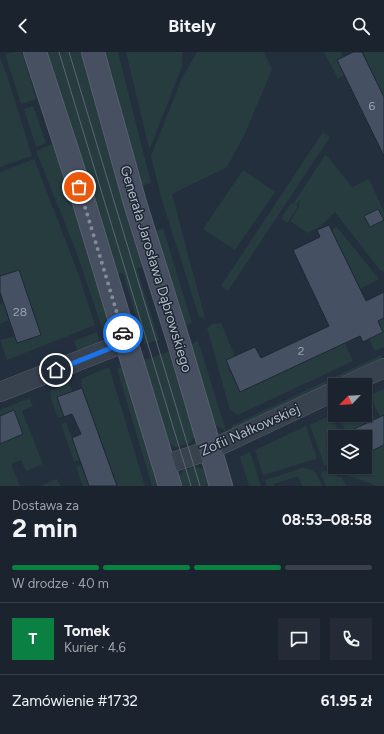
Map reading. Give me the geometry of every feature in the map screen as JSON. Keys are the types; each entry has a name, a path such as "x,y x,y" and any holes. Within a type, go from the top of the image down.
{"main road":[{"path":"35,52 84,202 170,486"},
{"name":"Generała Jarosława Dąbrowskiego","path":"93,52 135,203 179,343 221,486"}],"street":[{"path":"0,392 126,342"},
{"path":"362,378 384,368"},
{"name":"Zofii Nałkowskiej","path":"164,464 210,450 328,394"}],"green space":[{"path":"12,52 22,52 36,99 21,104 6,57 6,54"},
{"path":"47,52 81,52 145,266 137,269 159,340 144,344 123,273 115,275"},
{"path":"105,52 118,52 151,183 139,186 124,119"},
{"path":"126,52 182,52 182,67 150,148 149,148"},
{"path":"197,52 264,52 272,69 245,134 227,167 172,194 205,318 199,317 161,197 151,156 182,78"},
{"path":"324,52 341,52 343,57 337,60 344,75 338,79"},
{"path":"362,52 384,52 384,97"},
{"path":"0,58 7,75 32,156 0,167"},
{"path":"33,106 46,143 36,147 24,109"},
{"path":"323,132 330,137 228,291 221,286"},
{"path":"52,144 66,179 114,333 110,339 106,340 76,251 36,151"},
{"path":"325,155 352,187 369,179 384,212 384,272 380,270 335,212 321,226 308,233 290,221 299,207 301,199 296,205 298,207 287,223 281,218 291,203 293,204"},
{"path":"34,159 77,270 95,325 7,360 0,340 15,336 17,343 41,335 19,270 0,276 0,172"},
{"path":"243,170 275,192 235,250 203,229"},
{"path":"336,227 379,279 360,289 332,231"},
{"path":"163,228 192,323 181,327 152,232"},
{"path":"4,303 9,320 0,324 0,305"},
{"path":"384,318 384,347 375,351 369,339 383,332 378,320"},
{"path":"221,323 235,356 226,361 240,392 345,343 353,361 238,415 230,410 207,328 213,324"},
{"path":"97,332 101,343 78,352 74,341"},
{"path":"198,341 226,431 214,423 187,346"},
{"path":"171,351 197,433 190,443 176,447 166,442 141,361"},
{"path":"381,355 383,360 345,378 332,378"},
{"path":"125,366 161,486 152,486 117,369"},
{"path":"109,367 145,486 117,486 82,388 81,379"},
{"path":"328,380 328,386 233,431 231,426"},
{"path":"69,383 72,392 64,416 58,418 51,399 50,391"},
{"path":"384,389 384,415 380,417 372,399 372,394"},
{"path":"29,398 33,406 22,411 43,464 26,471 21,460 11,464 20,486 0,486 0,444 23,434 14,410 0,416 0,410"},
{"path":"372,413 375,419 372,420"},
{"path":"328,416 328,422 334,422 338,430 328,430 328,441 326,442 328,446 328,467 324,464 310,425"},
{"path":"66,422 80,460 74,462 61,424"},
{"path":"342,422 369,422 353,430 346,430"},
{"path":"306,426 316,459 263,475 255,450"},
{"path":"384,445 384,486 377,486 344,474 372,474 372,451"},
{"path":"250,452 261,486 249,486 240,457"},
{"path":"81,465 89,486 83,486 76,467"},
{"path":"196,466 208,472 212,486 179,486 177,481 183,470"},
{"path":"303,468 314,472 322,486 302,486 298,476 274,484 274,486 267,486 265,480"},
{"path":"325,471 328,472 328,474 342,478 346,486 326,486 321,475 322,472"},
{"path":"57,479 61,486 40,486"}],"building":[{"path":"353,52 362,52 384,97 384,156 337,60"},
{"path":"378,209 384,220 370,227 364,216"},
{"path":"329,225 366,301 384,292 384,318 378,321 383,332 363,342 360,336 240,392 226,360 255,347 261,358 329,326 293,250 320,237 317,230"},
{"path":"19,270 41,335 17,343 0,292 0,276"},
{"path":"82,388 117,486 89,486 72,438 81,434 72,414 64,417 57,397"},
{"path":"14,410 23,434 0,444 0,416"},
{"path":"384,415 384,445 372,451 372,430 352,430 372,422"}],"tram line":[{"path":"59,52 191,486"},
{"path":"69,52 200,486"}],"way so far":[{"path":"79,187 123,333"}],"route":[{"path":"56,370 126,342 123,333"}]}
